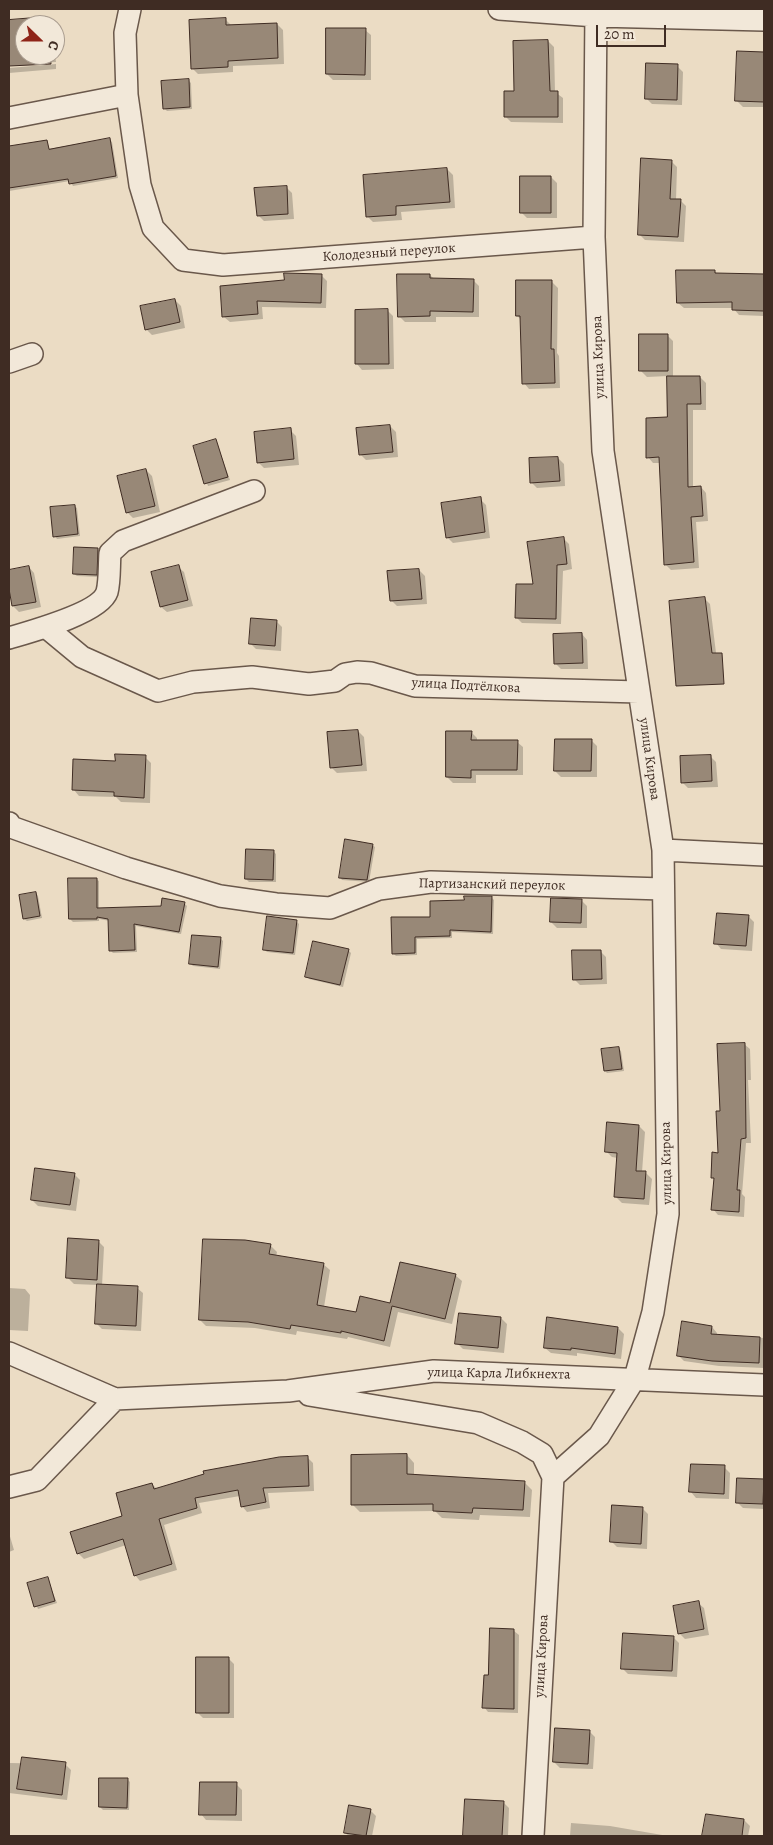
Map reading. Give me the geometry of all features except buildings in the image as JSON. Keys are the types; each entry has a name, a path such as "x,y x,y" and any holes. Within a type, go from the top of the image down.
{"street":[{"path":"9,118 127,95 125,33 130,9"},
{"path":"499,9 764,20"},
{"name":"улица Кирова","path":"552,1477 599,1436 635,1378 653,1312 668,1214 663,850 603,451 594,237 596,12"},
{"name":"Колодезный переулок","path":"127,95 140,185 153,228 183,260 223,265 594,237"},
{"path":"9,362 32,354"},
{"path":"9,638 47,628 95,606 106,594 110,553 123,541 254,491"},
{"name":"улица Подтёлкова","path":"47,628 82,657 158,691 193,682 252,677 309,684 335,681 345,674 357,672 371,673 415,686 640,692"},
{"name":"Партизанский переулок","path":"9,823 11,827 52,843 135,871 220,896 276,904 330,908 379,889 431,882 663,889"},
{"path":"663,850 764,855"},
{"name":"улица Карла Либкнехта","path":"9,1353 114,1399 288,1391 434,1371 764,1384"},
{"name":"улица Кирова","path":"288,1391 478,1423 522,1442 542,1454 552,1477 533,1836"},
{"path":"9,1487 37,1480 114,1399"}]}
